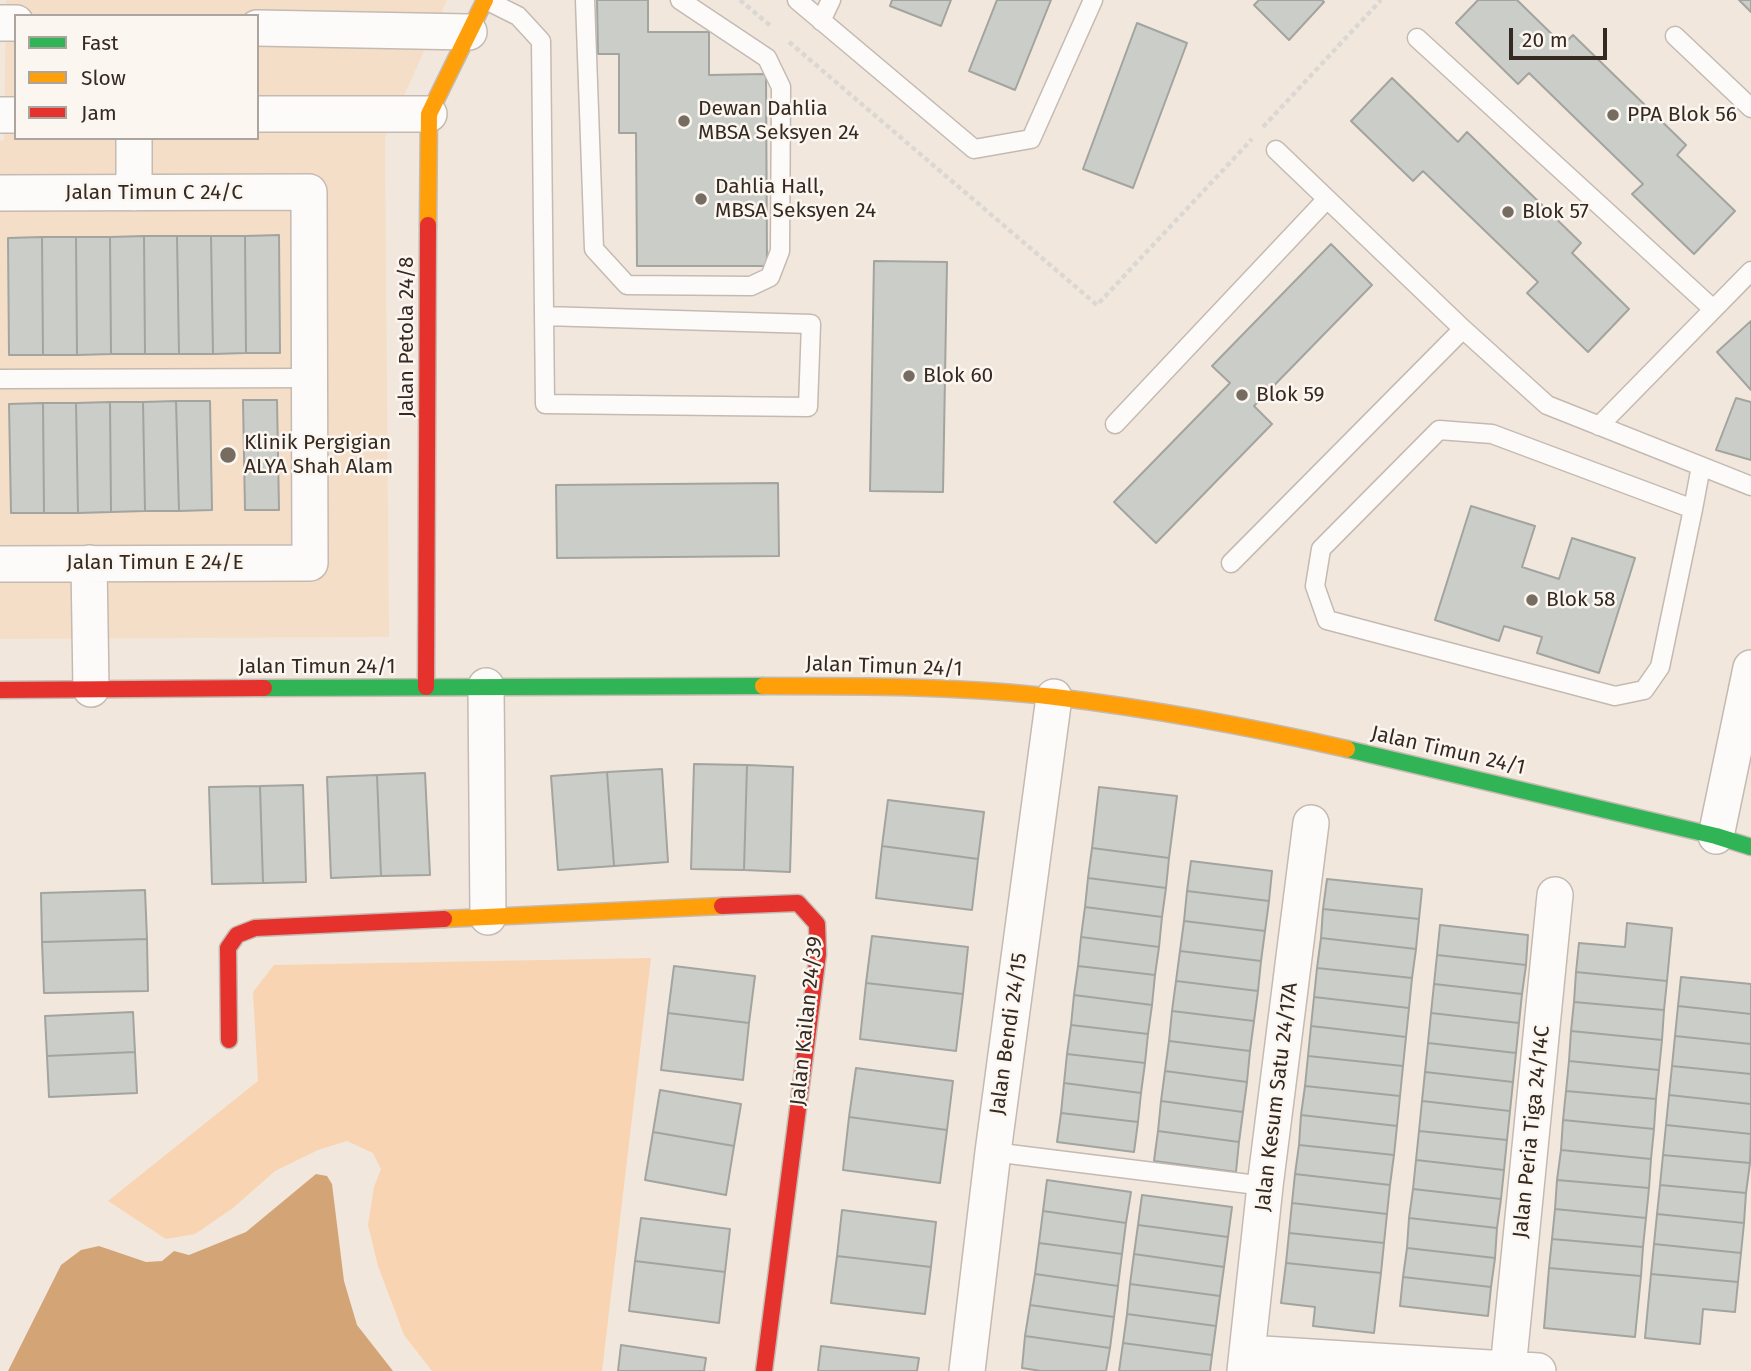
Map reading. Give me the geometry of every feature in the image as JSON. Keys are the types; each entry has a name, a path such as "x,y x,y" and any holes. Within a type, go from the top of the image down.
{"street":[{"name":"Jalan Petola 24/8","path":"426,687 429,114 485,0"},
{"path":"259,28 469,32"},
{"path":"259,114 429,114"},
{"path":"134,140 134,193"},
{"name":"Jalan Timun C 24/C","path":"0,193 309,192 310,378"},
{"name":"Jalan Timun E 24/E","path":"0,564 310,562 310,378"},
{"path":"89,563 91,689"},
{"path":"1716,836 1751,668"},
{"name":"Jalan Timun 24/1","path":"0,690 899,685 1054,697 1265,730 1751,846"},
{"path":"486,686 488,917"},
{"name":"Jalan Bendi 24/15","path":"967,1371 993,1152 1054,697"},
{"name":"Jalan Kesum Satu 24/17A","path":"1246,1362 1265,1186 1311,823"},
{"name":"Jalan Peria Tiga 24/14C","path":"1523,1370 1555,895"},
{"name":"Jalan Kailan 24/39","path":"229,1040 228,948 237,935 255,928 797,903 817,924 818,954 764,1371"},
{"path":"1246,1362 1523,1370"}],"lane":[{"path":"485,0 518,16 541,41 544,316 545,404 808,407 811,324 544,316"},
{"path":"585,0 594,249 627,285 751,286 770,277 780,251 781,87 767,58 680,0"},
{"path":"797,0 974,149 1031,139 1093,0"},
{"path":"821,20 831,0"},
{"path":"1675,36 1751,108"},
{"path":"1417,38 1713,309"},
{"path":"1276,150 1463,329 1547,405 1751,486"},
{"path":"1115,424 1327,199"},
{"path":"1599,426 1751,271"},
{"path":"1231,563 1463,329"},
{"path":"0,379 310,378"},
{"path":"1692,509 1492,434 1439,430 1321,549 1315,586 1327,620 1615,696 1644,690 1660,667 1701,466"},
{"path":"993,1152 1265,1186"}],"path":[{"path":"740,0 1097,305 1381,0"}],"shaded area":[{"path":"6,0 447,0 385,138 389,637 0,639 0,141 4,140"},
{"path":"651,958 602,1371 432,1371 404,1335 378,1266 368,1225 374,1187 381,1169 373,1153 347,1141 318,1150 275,1171 233,1208 195,1234 166,1239 108,1201 258,1081 253,992 274,965"},
{"path":"316,1174 327,1176 332,1184 344,1281 357,1325 393,1371 8,1371 61,1265 81,1250 99,1246 146,1262 162,1261 174,1251 189,1255 246,1232"}],"building":[{"name":"Dahlia Hall, MBSA Seksyen 24","path":"597,0 648,0 648,32 709,32 709,75 766,74 767,266 637,266 636,133 619,133 619,54 598,54"},
{"path":"892,0 951,0 941,26 890,6"},
{"path":"997,0 1051,0 1015,90 969,71"},
{"path":"1259,0 1324,2 1289,40 1254,5"},
{"name":"PPA Blok 56","path":"1478,0 1517,0 1563,45 1573,35 1686,145 1677,155 1735,211 1694,254 1632,194 1643,184 1529,73 1518,84 1456,23"},
{"path":"1739,0 1751,0 1751,12"},
{"path":"1137,23 1187,43 1133,188 1083,169"},
{"name":"Blok 57","path":"1392,78 1458,142 1467,132 1581,243 1572,253 1629,309 1588,352 1527,293 1538,282 1423,171 1413,181 1351,121"},
{"path":"279,235 280,353 246,353 245,236"},
{"path":"144,236 145,354 111,354 110,237"},
{"path":"144,236 177,236 179,354 145,354"},
{"path":"177,236 211,236 213,354 179,354"},
{"path":"211,236 245,236 246,353 213,354"},
{"path":"42,237 43,355 9,355 8,238"},
{"path":"42,237 76,237 77,355 43,355"},
{"path":"76,237 110,237 111,354 77,355"},
{"name":"Blok 59","path":"1331,244 1372,285 1254,406 1272,424 1156,543 1114,502 1230,383 1212,366"},
{"name":"Blok 60","path":"874,261 947,262 943,492 870,491"},
{"path":"1751,321 1751,390 1717,352"},
{"path":"1736,398 1751,402 1751,460 1716,450"},
{"path":"243,400 277,400 279,510 245,510"},
{"path":"176,401 210,401 212,510 179,511"},
{"path":"176,401 179,511 145,511 143,402"},
{"path":"110,402 143,402 145,511 111,512"},
{"path":"110,402 111,512 78,513 76,403"},
{"path":"43,403 76,403 78,513 44,513"},
{"path":"43,403 44,513 11,513 9,404"},
{"path":"778,483 779,556 557,558 556,485"},
{"name":"Blok 58","path":"1471,506 1535,526 1522,567 1559,579 1572,538 1635,558 1599,673 1537,653 1542,637 1504,626 1499,641 1435,620"},
{"path":"694,764 747,765 744,870 691,869"},
{"path":"747,765 793,767 790,872 744,870"},
{"path":"662,769 668,862 614,866 607,772"},
{"path":"607,772 614,866 558,870 551,776"},
{"path":"425,773 430,875 381,876 377,775"},
{"path":"377,775 381,876 331,878 327,777"},
{"path":"303,785 306,882 263,883 260,786"},
{"path":"260,786 263,883 212,884 209,787"},
{"path":"1099,787 1177,796 1169,858 1092,848"},
{"path":"888,800 984,812 978,859 882,846"},
{"path":"882,846 978,859 972,910 876,898"},
{"path":"1092,848 1169,858 1166,888 1088,878"},
{"path":"1191,861 1272,871 1269,901 1187,891"},
{"path":"1088,878 1166,888 1162,917 1085,907"},
{"path":"1327,879 1422,889 1419,919 1323,909"},
{"path":"145,890 147,939 42,942 41,893"},
{"path":"1187,891 1269,901 1265,931 1184,921"},
{"path":"1085,907 1162,917 1159,947 1081,937"},
{"path":"1323,909 1419,919 1416,949 1321,938"},
{"path":"1184,921 1265,931 1261,961 1180,951"},
{"path":"1627,923 1672,928 1667,981 1576,972 1579,943 1625,947"},
{"path":"1440,925 1528,935 1526,965 1437,955"},
{"path":"872,936 968,947 963,994 866,983"},
{"path":"1081,937 1159,947 1155,975 1078,966"},
{"path":"1321,938 1416,949 1412,978 1317,968"},
{"path":"147,939 148,991 44,993 42,942"},
{"path":"1180,951 1261,961 1258,991 1176,981"},
{"path":"1437,955 1526,965 1522,994 1434,984"},
{"path":"674,966 755,976 749,1023 668,1013"},
{"path":"1078,966 1155,975 1152,1005 1074,995"},
{"path":"1317,968 1412,978 1409,1008 1314,997"},
{"path":"1576,972 1667,981 1664,1010 1574,1002"},
{"path":"1681,977 1751,984 1751,1014 1678,1006"},
{"path":"1176,981 1258,991 1254,1021 1172,1011"},
{"path":"866,983 963,994 956,1051 860,1039"},
{"path":"1434,984 1522,994 1519,1023 1431,1013"},
{"path":"1074,995 1152,1005 1148,1034 1071,1025"},
{"path":"1314,997 1409,1008 1406,1037 1311,1026"},
{"path":"1574,1002 1664,1010 1662,1040 1571,1031"},
{"path":"1678,1006 1751,1014 1751,1044 1675,1036"},
{"path":"1172,1011 1254,1021 1250,1051 1169,1041"},
{"path":"133,1012 135,1052 47,1056 45,1016"},
{"path":"668,1013 749,1023 743,1080 661,1070"},
{"path":"1431,1013 1519,1023 1516,1053 1428,1043"},
{"path":"1071,1025 1148,1034 1145,1063 1067,1054"},
{"path":"1311,1026 1406,1037 1403,1066 1308,1056"},
{"path":"1571,1031 1662,1040 1659,1070 1569,1061"},
{"path":"1675,1036 1751,1044 1751,1074 1672,1066"},
{"path":"1169,1041 1250,1051 1247,1082 1165,1071"},
{"path":"1428,1043 1516,1053 1513,1082 1425,1072"},
{"path":"135,1052 137,1093 49,1097 47,1056"},
{"path":"1067,1054 1145,1063 1141,1093 1064,1083"},
{"path":"1308,1056 1403,1066 1400,1096 1305,1086"},
{"path":"1569,1061 1659,1070 1656,1099 1566,1091"},
{"path":"1672,1066 1751,1074 1751,1104 1669,1095"},
{"path":"856,1068 953,1081 947,1130 849,1117"},
{"path":"1165,1071 1247,1082 1243,1112 1161,1101"},
{"path":"1425,1072 1513,1082 1510,1111 1422,1101"},
{"path":"1064,1083 1141,1093 1138,1122 1061,1113"},
{"path":"1305,1086 1400,1096 1397,1126 1301,1115"},
{"path":"660,1090 741,1104 734,1146 653,1132"},
{"path":"1566,1091 1656,1099 1654,1129 1563,1120"},
{"path":"1669,1095 1751,1104 1751,1134 1666,1125"},
{"path":"1161,1101 1243,1112 1239,1142 1158,1131"},
{"path":"1422,1101 1510,1111 1507,1140 1419,1131"},
{"path":"1061,1113 1138,1122 1134,1152 1057,1142"},
{"path":"1301,1115 1397,1126 1394,1155 1299,1145"},
{"path":"849,1117 947,1130 940,1183 843,1170"},
{"path":"1563,1120 1654,1129 1651,1159 1561,1150"},
{"path":"1666,1125 1751,1134 1750,1163 1663,1155"},
{"path":"1158,1131 1239,1142 1236,1172 1154,1161"},
{"path":"1419,1131 1507,1140 1504,1170 1416,1160"},
{"path":"653,1132 734,1146 726,1195 645,1180"},
{"path":"1299,1145 1394,1155 1390,1185 1295,1174"},
{"path":"1561,1150 1651,1159 1649,1188 1557,1180"},
{"path":"1663,1155 1750,1163 1746,1193 1660,1185"},
{"path":"1416,1160 1504,1170 1501,1199 1413,1189"},
{"path":"1295,1174 1390,1185 1387,1214 1292,1203"},
{"path":"1047,1180 1131,1192 1126,1223 1043,1211"},
{"path":"1557,1180 1649,1188 1646,1218 1555,1209"},
{"path":"1660,1185 1746,1193 1744,1223 1657,1214"},
{"path":"1413,1189 1501,1199 1497,1228 1409,1218"},
{"path":"1142,1195 1232,1207 1228,1237 1138,1225"},
{"path":"1292,1203 1387,1214 1384,1243 1289,1233"},
{"path":"1555,1209 1646,1218 1643,1247 1552,1239"},
{"path":"842,1210 936,1222 931,1267 837,1256"},
{"path":"1043,1211 1126,1223 1122,1254 1039,1243"},
{"path":"1657,1214 1744,1223 1741,1253 1654,1244"},
{"path":"641,1218 730,1229 725,1272 635,1261"},
{"path":"1409,1218 1497,1228 1495,1258 1407,1248"},
{"path":"1138,1225 1228,1237 1224,1267 1134,1254"},
{"path":"1289,1233 1384,1243 1381,1273 1286,1263"},
{"path":"1552,1239 1643,1247 1641,1276 1549,1268"},
{"path":"1039,1243 1122,1254 1118,1286 1035,1274"},
{"path":"1654,1244 1741,1253 1738,1282 1651,1274"},
{"path":"1407,1248 1495,1258 1491,1287 1403,1277"},
{"path":"1134,1254 1224,1267 1220,1296 1130,1284"},
{"path":"837,1256 931,1267 925,1314 831,1303"},
{"path":"635,1261 725,1272 719,1323 629,1311"},
{"path":"1286,1263 1381,1273 1374,1333 1313,1326 1315,1307 1281,1303"},
{"path":"1549,1268 1641,1276 1635,1337 1544,1328"},
{"path":"1035,1274 1118,1286 1114,1317 1030,1305"},
{"path":"1651,1274 1738,1282 1735,1312 1703,1309 1700,1344 1645,1338"},
{"path":"1403,1277 1491,1287 1488,1316 1400,1306"},
{"path":"1130,1284 1220,1296 1216,1326 1127,1314"},
{"path":"1030,1305 1114,1317 1110,1348 1025,1336"},
{"path":"1127,1314 1216,1326 1212,1355 1123,1343"},
{"path":"1025,1336 1110,1348 1106,1371 1041,1371 1022,1368"},
{"path":"1123,1343 1212,1355 1210,1371 1119,1371"},
{"path":"621,1345 706,1358 704,1371 618,1371"},
{"path":"821,1346 919,1358 917,1371 818,1371"}],"traffic: fast":[{"path":"264,688 763,686"},
{"path":"1347,749 1716,836 1751,847"}],"traffic: slow":[{"path":"428,225 429,114 485,0"},
{"path":"763,686 1019,693 1202,719 1347,749"},
{"path":"444,919 722,906"}],"traffic: jam":[{"path":"426,687 428,225"},
{"path":"0,690 264,688"},
{"path":"722,906 798,903 817,924 818,954 764,1371"},
{"path":"229,1040 228,948 237,935 255,928 444,919"}],"place":[{"name":"PPA Blok 56","path":"1613,115"},
{"name":"Dewan Dahlia MBSA Seksyen 24","path":"684,121"},
{"name":"Dahlia Hall, MBSA Seksyen 24","path":"701,199"},
{"name":"Blok 57","path":"1508,212"},
{"name":"Blok 60","path":"909,376"},
{"name":"Blok 59","path":"1242,395"},
{"name":"Klinik Pergigian ALYA Shah Alam","path":"228,455"},
{"name":"Blok 58","path":"1532,600"}]}
